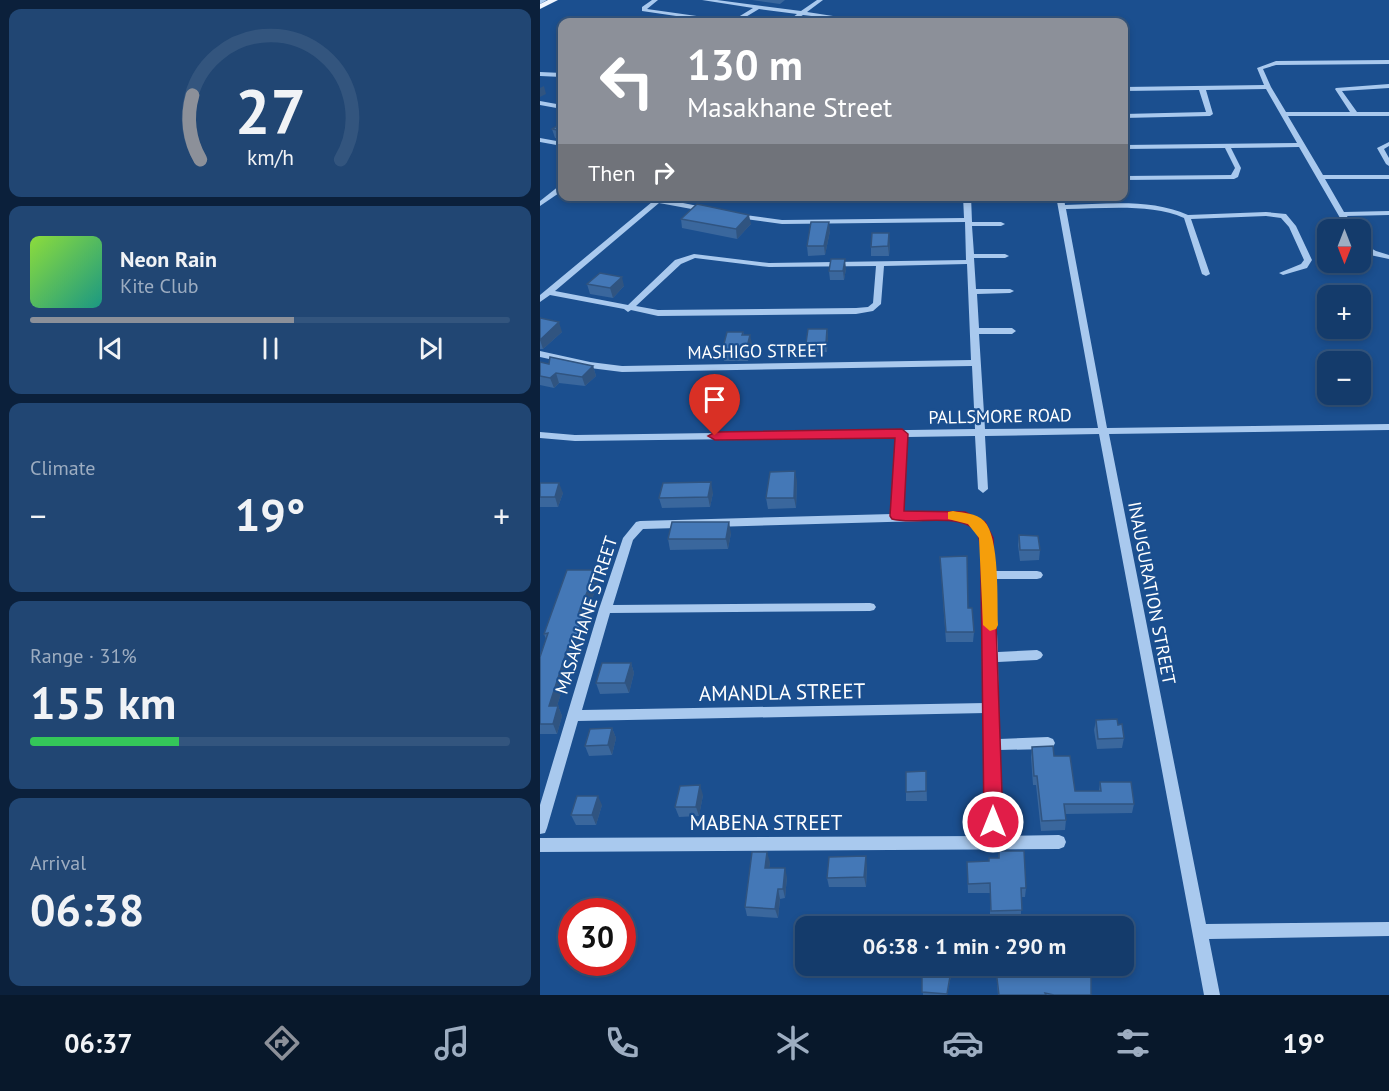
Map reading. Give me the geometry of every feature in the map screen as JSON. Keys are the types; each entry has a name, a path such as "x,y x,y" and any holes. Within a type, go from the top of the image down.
{"main road":[{"path":"540,7 554,0"}],"street":[{"path":"655,0 644,10 693,18"},
{"path":"705,0 840,18"},
{"path":"795,18 820,0"},
{"path":"740,18 758,7"},
{"path":"1345,219 1268,87 1260,68 1265,64 1389,62"},
{"path":"540,74 558,75"},
{"path":"1355,114 1338,89 1389,86"},
{"path":"1128,89 1268,87"},
{"path":"1128,117 1210,114 1202,88"},
{"path":"540,103 558,106"},
{"path":"1284,114 1389,114"},
{"path":"540,140 558,143"},
{"path":"1389,144 1380,148 1389,164"},
{"path":"1128,147 1302,145"},
{"path":"1128,178 1234,177 1238,168 1227,146"},
{"path":"1320,177 1389,177"},
{"path":"540,204 558,191"},
{"path":"540,299 657,201 712,211"},
{"path":"967,201 984,489"},
{"path":"1061,202 1155,209 1176,212 1187,217 1266,214 1283,216 1292,226 1308,262 1301,267 1282,273"},
{"name":"INAUGURATION STREET","path":"1061,202 1212,995"},
{"path":"723,213 782,222 1001,224"},
{"path":"1342,214 1389,213"},
{"path":"1187,217 1206,274"},
{"path":"1371,252 1389,257"},
{"path":"628,309 678,262 694,256 762,265 880,264 1005,256"},
{"path":"549,292 628,309 667,313 856,311 870,309 877,304 880,264"},
{"path":"972,292 1010,291"},
{"path":"974,331 1012,331"},
{"name":"MASHIGO STREET","path":"540,354 590,365 622,369 975,363"},
{"name":"PALLSMORE ROAD","path":"540,435 575,438 1389,427"},
{"path":"897,516 902,434"},
{"name":"MASAKHANE STREET","path":"540,828 628,538 640,525 960,516 972,520 983,531 989,575"},
{"path":"993,841 994,745 989,575 1038,575"},
{"path":"605,609 870,607"},
{"path":"992,657 1037,655"},
{"name":"AMANDLA STREET","path":"573,716 992,708"},
{"path":"994,745 1048,743"},
{"name":"MABENA STREET","path":"540,845 1059,842"},
{"path":"1200,933 1389,929"}],"building":[{"path":"697,204 749,215 736,229 681,219"},
{"path":"811,222 829,222 824,246 807,246"},
{"path":"872,233 889,233 888,246 871,247"},
{"path":"831,259 845,259 843,271 829,271"},
{"path":"600,273 622,277 610,288 587,284"},
{"path":"540,318 559,322 540,340"},
{"path":"808,329 827,329 826,343 806,343"},
{"path":"727,332 743,332 742,335 750,335 746,351 722,351"},
{"path":"550,357 593,366 582,377 556,373 550,378 540,376 540,362 549,364"},
{"path":"795,471 794,498 766,498 770,472"},
{"path":"711,482 708,497 659,498 663,483"},
{"path":"540,483 559,483 555,497 540,497"},
{"path":"672,522 729,522 726,539 668,539"},
{"path":"1019,535 1038,536 1040,550 1020,550"},
{"path":"967,556 968,608 972,608 974,632 946,632 940,557"},
{"path":"567,570 596,570 579,612 585,612 574,647 568,647 549,706 558,706 553,724 540,724 540,657 548,633 544,634"},
{"path":"602,663 631,663 625,683 596,683"},
{"path":"1117,719 1118,725 1122,724 1124,738 1098,739 1096,720"},
{"path":"612,728 608,745 585,746 590,729"},
{"path":"1053,746 1054,756 1070,756 1075,791 1101,791 1100,782 1131,782 1134,804 1064,804 1066,820 1042,821 1037,776 1034,776 1032,747"},
{"path":"926,771 926,791 906,792 906,772"},
{"path":"700,785 696,807 675,807 680,786"},
{"path":"577,796 598,796 592,815 571,815"},
{"path":"999,851 1024,851 1026,888 1021,888 1022,910 991,911 990,883 968,884 967,862 999,858"},
{"path":"752,852 767,852 765,868 785,868 783,889 778,889 775,909 745,907"},
{"path":"866,856 864,877 827,878 829,857"},
{"path":"922,976 950,976 947,994 922,992"},
{"path":"997,976 1091,977 1091,995 1045,993 1046,995 999,995"}],"slow traffic":[{"path":"953,516 972,520 980,525 986,538 990,625"}],"route":[{"path":"715,436 902,434 897,516 960,516 980,525 986,538 989,575 994,745 993,822"}]}
